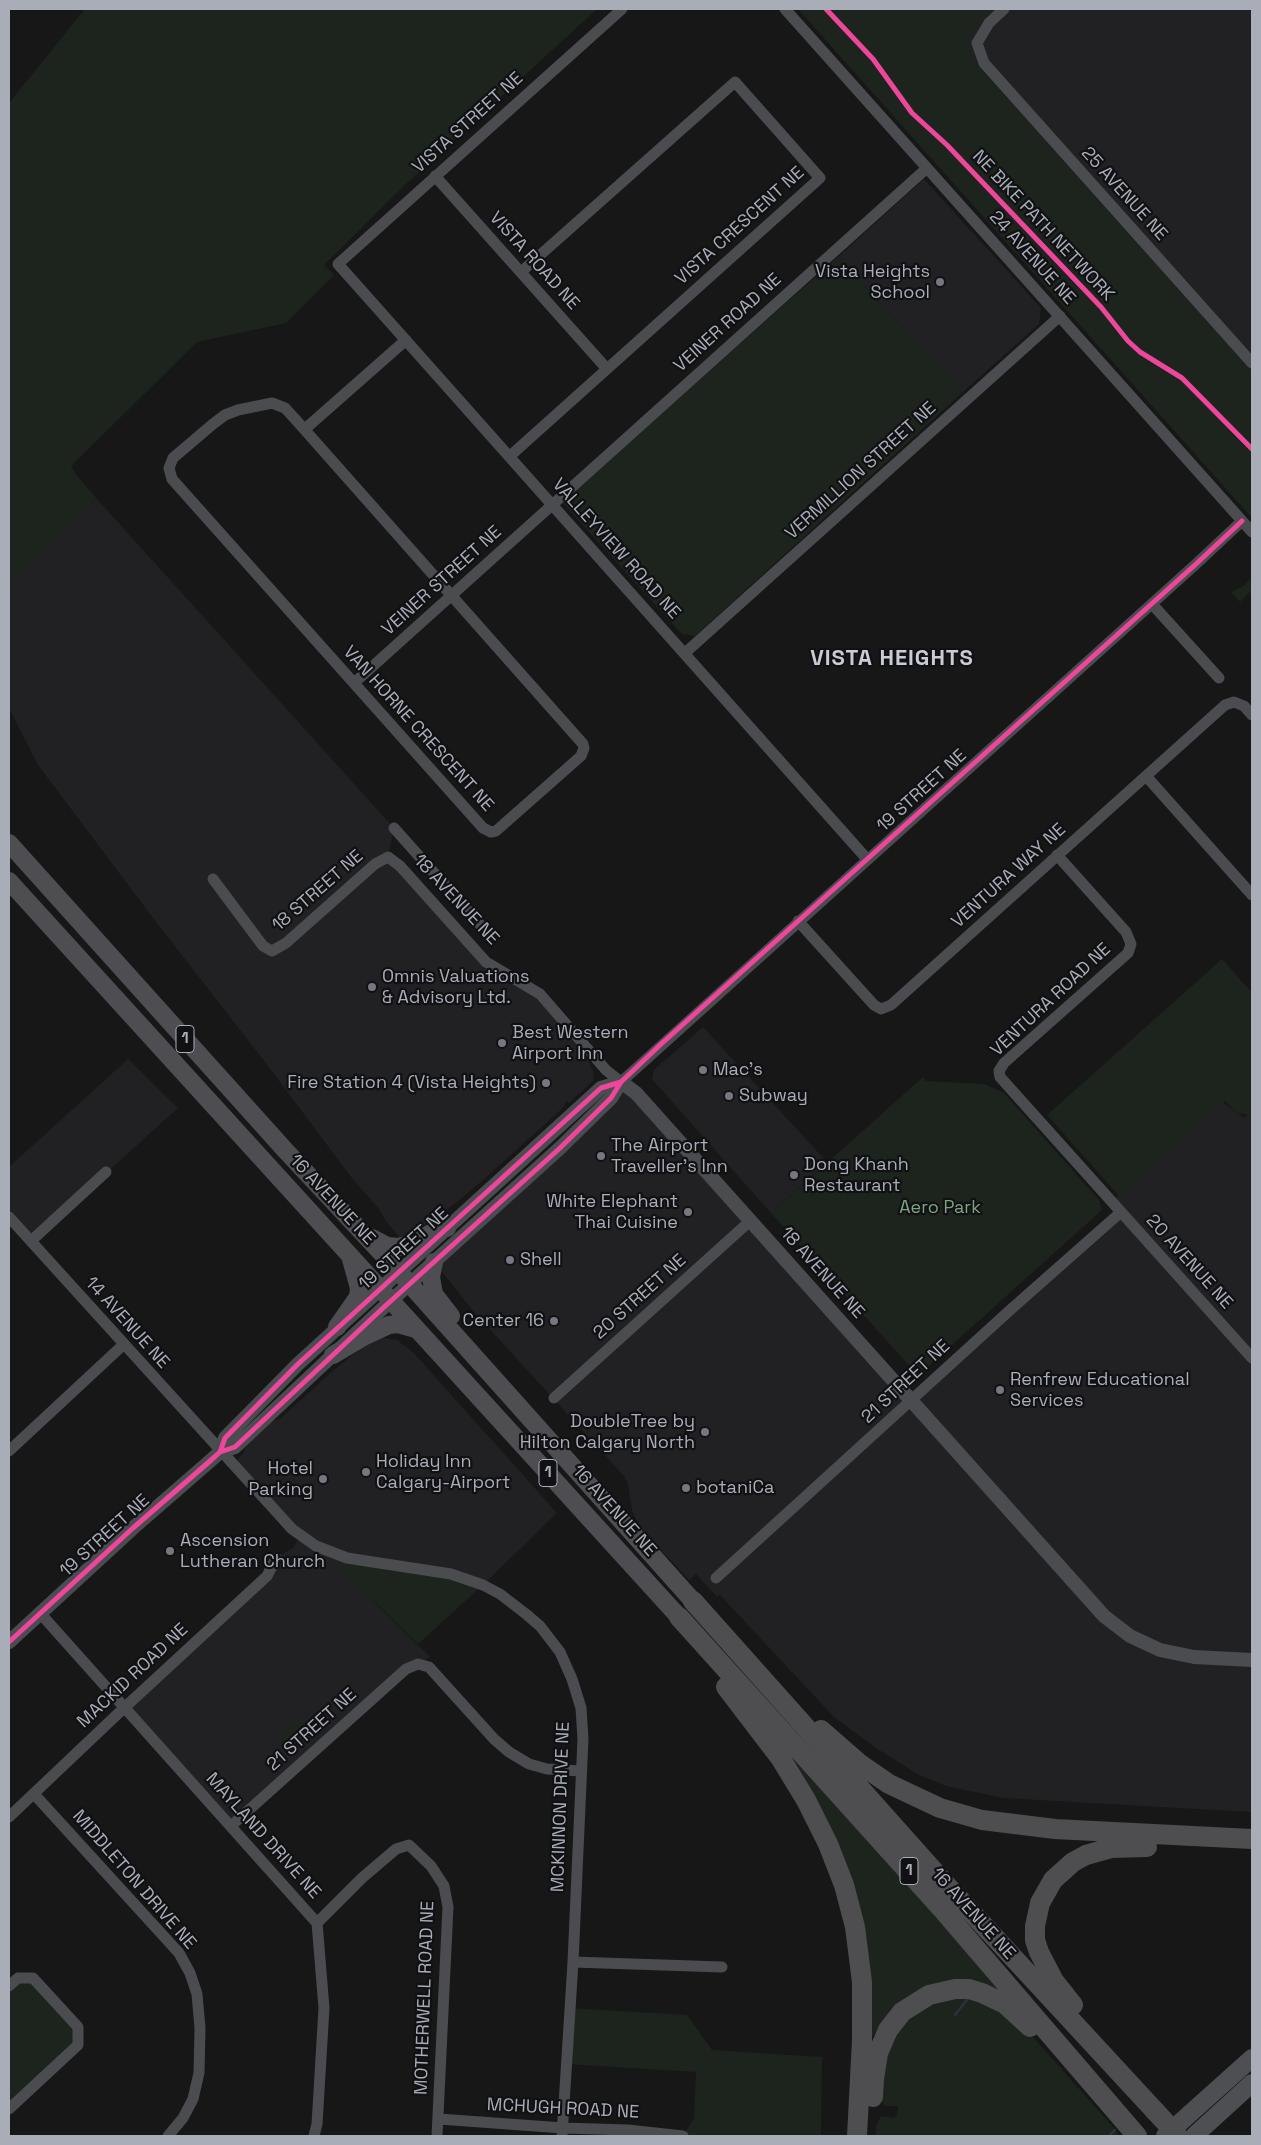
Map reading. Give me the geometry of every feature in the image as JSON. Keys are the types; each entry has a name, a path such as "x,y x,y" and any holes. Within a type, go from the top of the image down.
{"highway":[{"name":"16 AVENUE NE","path":"9,843 603,1498 747,1663 941,1879 1178,2136"},
{"name":"16 AVENUE NE","path":"9,881 350,1254 936,1902 1135,2134"},
{"path":"364,1233 387,1246 399,1247 448,1228"},
{"path":"337,1328 358,1297 358,1284 350,1254"},
{"path":"434,1262 431,1277 434,1294 440,1304 519,1392 524,1412"},
{"path":"333,1356 365,1336 389,1325 398,1324 416,1329"},
{"path":"679,1617 698,1649 796,1782 818,1822 844,1885 856,1937 862,1982 862,2040 857,2136"},
{"path":"747,1663 781,1690 820,1729 860,1764 889,1784 940,1808 982,1820 1031,1827 1252,1839"},
{"path":"1119,2072 1109,2049 1054,1981 1039,1952 1035,1940 1036,1926 1040,1903 1046,1891 1062,1870 1073,1862 1086,1855 1110,1848 1134,1846 1252,1853"},
{"path":"870,2136 874,2079 878,2053 885,2036 894,2022 912,2004 941,1991 969,1989 1005,2004 1027,2024 1080,2082 1100,2091"}],"main road":[{"path":"1165,2136 1252,2058"},
{"path":"1194,2136 1252,2084"}],"street":[{"name":"VISTA STREET NE","path":"338,264 622,9"},
{"name":"24 AVENUE NE","path":"785,9 1252,532"},
{"name":"25 AVENUE NE","path":"1004,9 989,23 977,43 984,63 1252,363"},
{"name":"VISTA CRESCENT NE","path":"510,456 820,178 735,82 521,272"},
{"name":"VEINER ROAD NE","path":"553,505 558,497 927,168"},
{"name":"VISTA ROAD NE","path":"435,176 607,369"},
{"name":"VALLEYVIEW ROAD NE","path":"338,264 867,859"},
{"name":"VERMILLION STREET NE","path":"685,653 1060,316"},
{"path":"305,429 406,340"},
{"name":"VAN HORNE CRESCENT NE","path":"279,404 305,429 583,744 584,748 581,756 499,829 492,832 483,828 169,474 168,468 173,458 225,415 238,410 279,404"},
{"name":"VEINER STREET NE","path":"354,683 553,505"},
{"name":"19 STREET NE","path":"404,1279 434,1262 560,1148 611,1098 621,1082 1242,521"},
{"path":"1152,604 1219,678"},
{"name":"VENTURA WAY NE","path":"798,921 874,1005 881,1009 891,1005 1225,705 1234,702 1244,706 1252,715"},
{"path":"1146,776 1252,895"},
{"name":"18 AVENUE NE","path":"394,828 485,930"},
{"name":"VENTURA ROAD NE","path":"1057,856 1126,932 1131,944 1128,953 1004,1063 999,1072 1000,1076 1121,1212"},
{"name":"18 AVENUE NE","path":"388,857 400,866 486,962 540,994 606,1070 636,1093 1085,1597 1117,1627 1141,1642 1160,1650 1194,1657 1252,1660"},
{"name":"18 STREET NE","path":"213,879 263,946 272,951 286,943 375,864 388,857"},
{"name":"19 STREET NE","path":"220,1452 225,1438 286,1375 337,1328 404,1279 448,1228 601,1088 621,1082"},
{"path":"31,1241 106,1172"},
{"name":"20 AVENUE NE","path":"1121,1212 1252,1358"},
{"name":"21 STREET NE","path":"716,1578 1009,1311 1121,1212"},
{"name":"14 AVENUE NE","path":"9,1217 220,1452"},
{"name":"20 STREET NE","path":"554,1398 750,1221"},
{"name":"19 STREET NE","path":"9,1642 220,1452 235,1447 333,1356 386,1294"},
{"path":"9,1451 123,1344"},
{"name":"MCKINNON DRIVE NE","path":"220,1452 285,1523 316,1546 347,1558 451,1574 468,1579 500,1594 533,1620 560,1652 576,1691 581,1708 582,1723 573,1962 563,2132"},
{"name":"MACKID ROAD NE","path":"9,1818 124,1708 268,1576 276,1558"},
{"name":"MAYLAND DRIVE NE","path":"40,1613 317,1923 324,2008 318,2116 314,2136"},
{"name":"21 STREET NE","path":"231,1826 394,1679 406,1669 418,1664 429,1667 508,1752 529,1764 581,1771"},
{"name":"MIDDLETON DRIVE NE","path":"34,1794 179,1953 190,1973 197,1994 200,2028 199,2073 193,2099 183,2118 168,2136"},
{"name":"MOTHERWELL ROAD NE","path":"317,1923 362,1878 396,1849 410,1846 432,1866 444,1886 448,1907 437,2136"},
{"path":"573,1962 722,1967"},
{"path":"9,1986 18,1978 32,1978 78,2027 78,2045 9,2109"},
{"name":"MCHUGH ROAD NE","path":"439,2119 563,2132 628,2130 683,2136"}],"shaded area":[{"path":"993,9 1252,9 1252,374 957,42"},
{"name":"Vista Heights School","path":"924,179 1041,308 1039,324 962,393 838,257"},
{"path":"97,499 394,828 388,857 469,944 540,994 578,1038 593,1071 594,1080 569,1103 567,1101 564,1104 565,1106 482,1181 452,1206 404,1237 400,1238 385,1220 379,1209 351,1177 38,765 9,708 9,583 68,529 76,518"},
{"path":"703,1027 827,1162 771,1213 652,1079 654,1070"},
{"path":"128,1059 178,1108 31,1241 9,1217 9,1167"},
{"path":"621,1082 911,1401 1120,1213 1111,1202 1220,1100 1244,1118 1252,1111 1252,1812 1003,1798 946,1786 919,1775 876,1748 834,1717 720,1595 717,1597 696,1574 689,1580 639,1526 632,1510 628,1484 624,1476 474,1312 434,1262"},
{"path":"375,1337 397,1340 413,1352 557,1513 483,1585 344,1572 430,1657 418,1664 231,1826 124,1708 255,1588 276,1558 293,1548 300,1536 232,1465 243,1454 247,1444 273,1421 281,1418 328,1375"}],"green space":[{"path":"85,9 597,9 405,185 324,265 334,275 286,323 197,342 71,466 97,499 76,518 68,529 9,583 9,103"},
{"path":"798,9 994,9 970,33 968,46 973,60 1252,373 1252,518"},
{"path":"838,257 962,393 695,636 682,634 562,502"},
{"path":"1252,578 1252,590 1240,602 1231,592 1242,587"},
{"path":"1222,959 1252,993 1252,1113 1250,1115 1237,1113 1225,1101 1119,1196 1047,1115"},
{"name":"Aero Park","path":"923,1077 926,1081 984,1084 1004,1093 1099,1200 1102,1210 924,1370 915,1372 771,1213"},
{"path":"333,1554 483,1585 418,1644 344,1572"},
{"path":"297,1718 310,1731 292,1748 279,1734"},
{"path":"788,1753 1007,1995 976,1984 890,2013 872,2037 869,2050 865,1960"},
{"path":"33,1978 78,2027 78,2045 9,2109 9,1986"},
{"path":"972,1994 1024,2027 1115,2129 1119,2136 876,2136 876,2126 881,2116 893,2118 897,2115 898,2106 885,2106 881,2099 883,2064 902,2021 928,2002"},
{"path":"569,2008 687,2015 712,2050 822,2057 821,2136 683,2136 694,2118 696,2072 566,2064"}],"waterway":[{"path":"955,2015 969,1997"},
{"path":"1109,2136 1115,2130"}],"cycle path":[{"name":"NE BIKE PATH NETWORK","path":"826,9 873,59 912,113 947,145 1101,307 1128,341 1140,352 1182,378 1252,449"},
{"path":"9,1642 133,1528 220,1452 235,1447 383,1308 560,1148 611,1098 621,1082 660,1045 1242,521"},
{"path":"220,1452 225,1438 298,1364 601,1088 621,1082"}],"place":[{"name":"Vista Heights School","path":"940,282"},
{"name":"Omnis Valuations & Advisory Ltd.","path":"372,987"},
{"name":"Best Western Airport Inn","path":"502,1043"},
{"name":"Mac's","path":"703,1070"},
{"name":"Fire Station 4 (Vista Heights)","path":"546,1083"},
{"name":"Subway","path":"729,1096"},
{"name":"The Airport Traveller's Inn","path":"601,1156"},
{"name":"Dong Khanh Restaurant","path":"794,1175"},
{"name":"White Elephant Thai Cuisine","path":"688,1212"},
{"name":"Shell","path":"510,1260"},
{"name":"Center 16","path":"554,1321"},
{"name":"Renfrew Educational Services","path":"1000,1390"},
{"name":"DoubleTree by Hilton Calgary North","path":"705,1432"},
{"name":"Holiday Inn Calgary-Airport","path":"366,1472"},
{"name":"Hotel Parking","path":"323,1479"},
{"name":"botaniCa","path":"686,1488"},
{"name":"Ascension Lutheran Church","path":"170,1551"}],"district":[{"name":"VISTA HEIGHTS","path":"892,659"}]}
